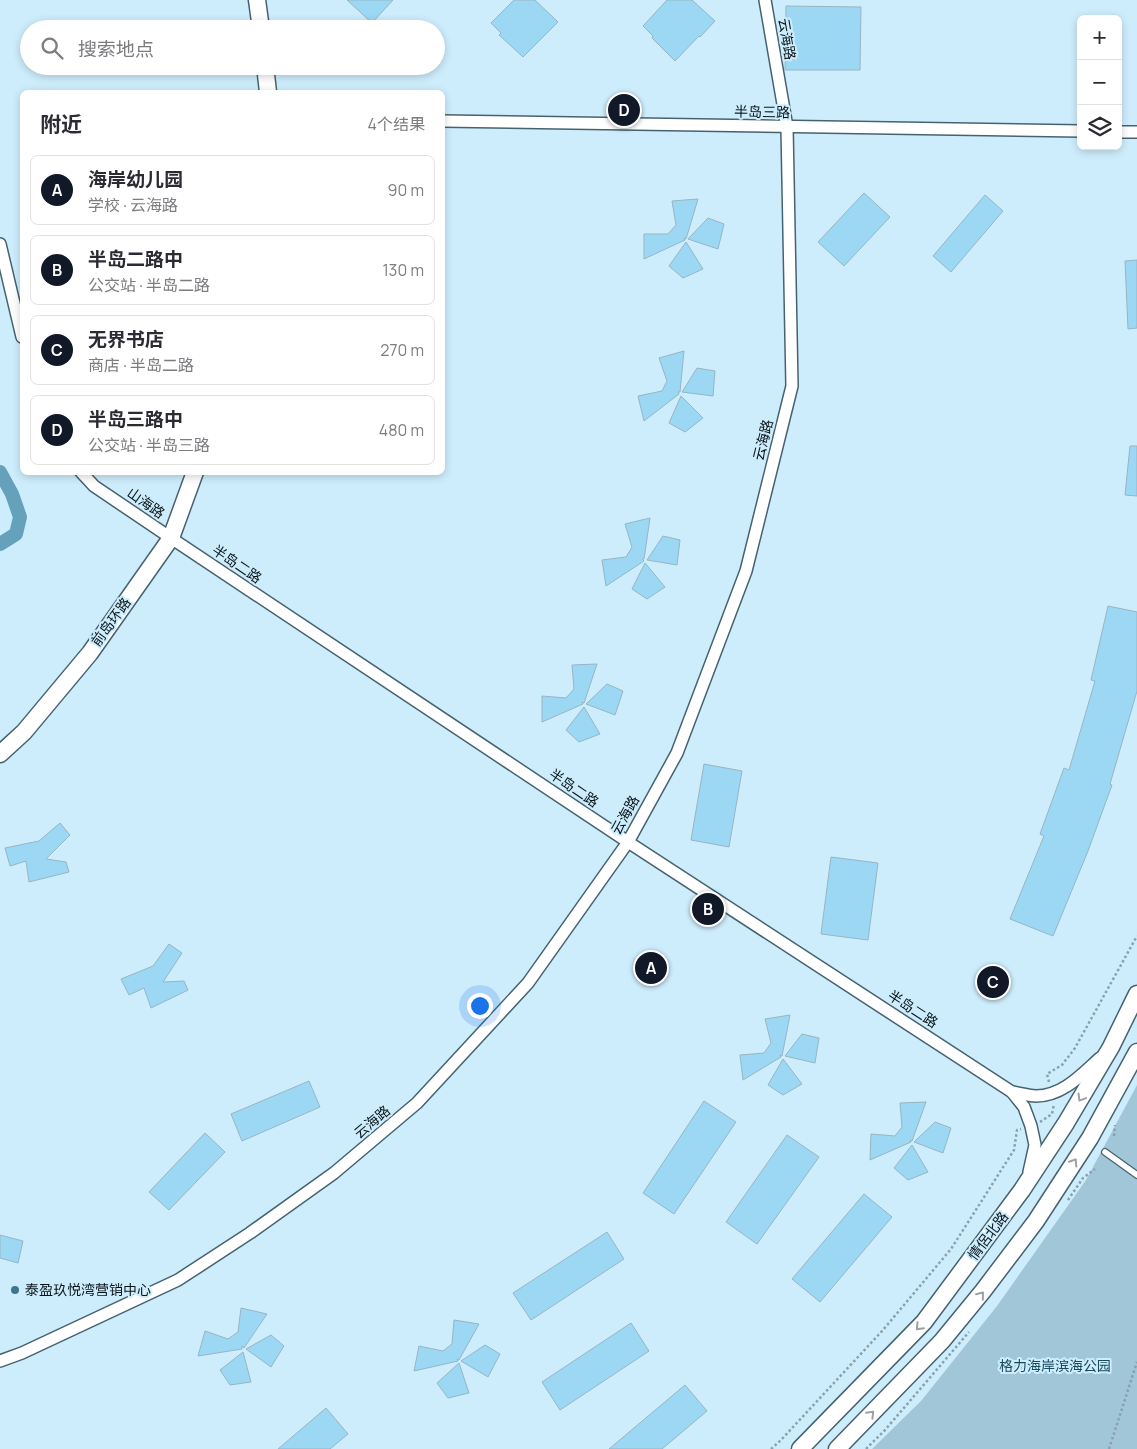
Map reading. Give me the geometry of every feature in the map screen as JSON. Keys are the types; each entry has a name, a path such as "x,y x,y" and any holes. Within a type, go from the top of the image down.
{"main road":[{"path":"257,0 259,20"},
{"path":"266,75 268,90"},
{"name":"前岛环路","path":"0,754 24,732 90,653 171,538 194,475"},
{"name":"情侶北路","path":"800,1449 924,1322 1022,1190 1066,1123 1111,1047 1137,994"},
{"name":"情侶北路","path":"837,1449 942,1341 984,1291 1036,1221 1090,1138 1137,1052"}],"street":[{"name":"云海路","path":"0,1361 31,1349 178,1280 250,1233 334,1173 417,1104 528,983 628,842 677,753 746,571 792,386 787,128 765,0"},
{"name":"半岛三路","path":"445,121 787,128 1077,131"},
{"path":"1122,132 1137,132"},
{"path":"0,244 20,329"},
{"name":"山海路","path":"84,475 94,486 171,538"},
{"name":"半岛二路","path":"171,538 628,842 1012,1092"},
{"path":"1012,1092 1036,1096 1052,1094 1065,1088 1111,1047"},
{"path":"1012,1092 1024,1107 1035,1145 1031,1165 1022,1190"}],"lane":[{"path":"1105,1152 1137,1175"}],"path":[{"path":"771,1449 884,1330 951,1249 1014,1150 1017,1130 1031,1126 1052,1114 1054,1102 1047,1074 1062,1065 1075,1048 1137,936"},
{"path":"1109,1449 1137,1362"}],"green space":[{"name":"格力海岸滨海公园","path":"1137,1085 1137,1449 872,1449 921,1401 997,1306 1086,1180"}],"building":[{"path":"347,0 393,0 375,20 369,20"},
{"path":"514,0 535,0 558,22 523,57 499,35 501,33 491,23"},
{"path":"667,0 692,0 715,21 675,61 643,26"},
{"path":"786,6 861,7 860,70 785,70"},
{"path":"864,193 890,217 844,266 818,242"},
{"path":"985,195 1003,211 951,272 933,256"},
{"path":"698,199 686,239 684,238 685,240 644,259 644,234 668,234 676,225 672,201"},
{"path":"708,218 724,224 718,249 688,239"},
{"path":"686,242 703,269 683,278 669,266"},
{"path":"1137,260 1137,328 1128,329 1125,261"},
{"path":"684,351 679,394 644,421 638,396 662,391 667,381 659,358"},
{"path":"697,368 715,371 713,396 682,392"},
{"path":"681,396 703,418 685,432 669,423"},
{"path":"1130,446 1137,446 1137,496 1125,495"},
{"path":"650,518 644,559 642,559 644,561 606,586 602,560 626,557 632,547 625,524"},
{"path":"663,536 680,540 677,565 647,560"},
{"path":"645,563 665,587 647,599 632,589"},
{"path":"1108,606 1137,612 1137,691 1110,784 1112,785 1088,851 1053,936 1010,919 1044,836 1040,834 1064,768 1069,770 1095,681 1091,680"},
{"path":"597,664 584,703 582,702 583,704 542,722 542,696 566,698 574,689 572,665"},
{"path":"607,684 623,691 615,715 586,704"},
{"path":"584,707 600,734 579,742 566,730"},
{"path":"704,764 742,771 729,847 691,840"},
{"path":"60,823 70,835 46,859 66,862 69,872 29,882 26,861 10,866 5,848 39,841"},
{"path":"831,857 878,863 868,940 821,934"},
{"path":"169,944 182,953 163,982 184,981 188,990 151,1008 144,988 129,995 121,979 153,966"},
{"path":"790,1015 782,1056 780,1055 781,1057 743,1080 740,1055 764,1053 771,1043 765,1019"},
{"path":"802,1034 819,1038 815,1063 785,1056"},
{"path":"783,1059 802,1084 783,1095 768,1085"},
{"path":"309,1081 320,1107 242,1141 231,1114"},
{"path":"704,1101 736,1122 674,1214 643,1193"},
{"path":"926,1102 912,1141 910,1140 911,1142 870,1160 871,1134 895,1136 902,1127 900,1103"},
{"path":"935,1122 951,1128 943,1153 914,1142"},
{"path":"205,1133 225,1152 169,1210 149,1192"},
{"path":"787,1135 819,1157 757,1244 726,1222"},
{"path":"912,1145 928,1172 908,1180 894,1168"},
{"path":"864,1194 892,1217 820,1302 792,1279"},
{"path":"607,1232 624,1259 531,1320 513,1293"},
{"path":"0,1235 23,1241 18,1263 0,1258"},
{"path":"241,1308 267,1314 244,1348 242,1346 242,1349 198,1356 205,1331 228,1339 238,1332"},
{"path":"454,1320 479,1324 459,1360 414,1371 419,1346 443,1351 452,1344"},
{"path":"631,1323 649,1351 560,1410 542,1382"},
{"path":"271,1335 284,1346 271,1367 246,1349"},
{"path":"485,1345 500,1354 488,1377 461,1361"},
{"path":"243,1352 251,1382 230,1385 220,1370"},
{"path":"459,1363 469,1393 448,1398 437,1383"},
{"path":"685,1385 707,1411 662,1449 609,1449"},
{"path":"326,1408 348,1434 330,1449 278,1449"}],"waterway":[{"path":"0,472 12,494 20,517 16,534 0,544"}],"place":[{"name":"半岛三路中","path":"624,110"},
{"name":"半岛二路中","path":"708,909"},
{"name":"海岸幼儿园","path":"651,968"},
{"name":"无界书店","path":"993,982"},
{"name":"泰盈玖悦湾营销中心","path":"15,1290"}]}
